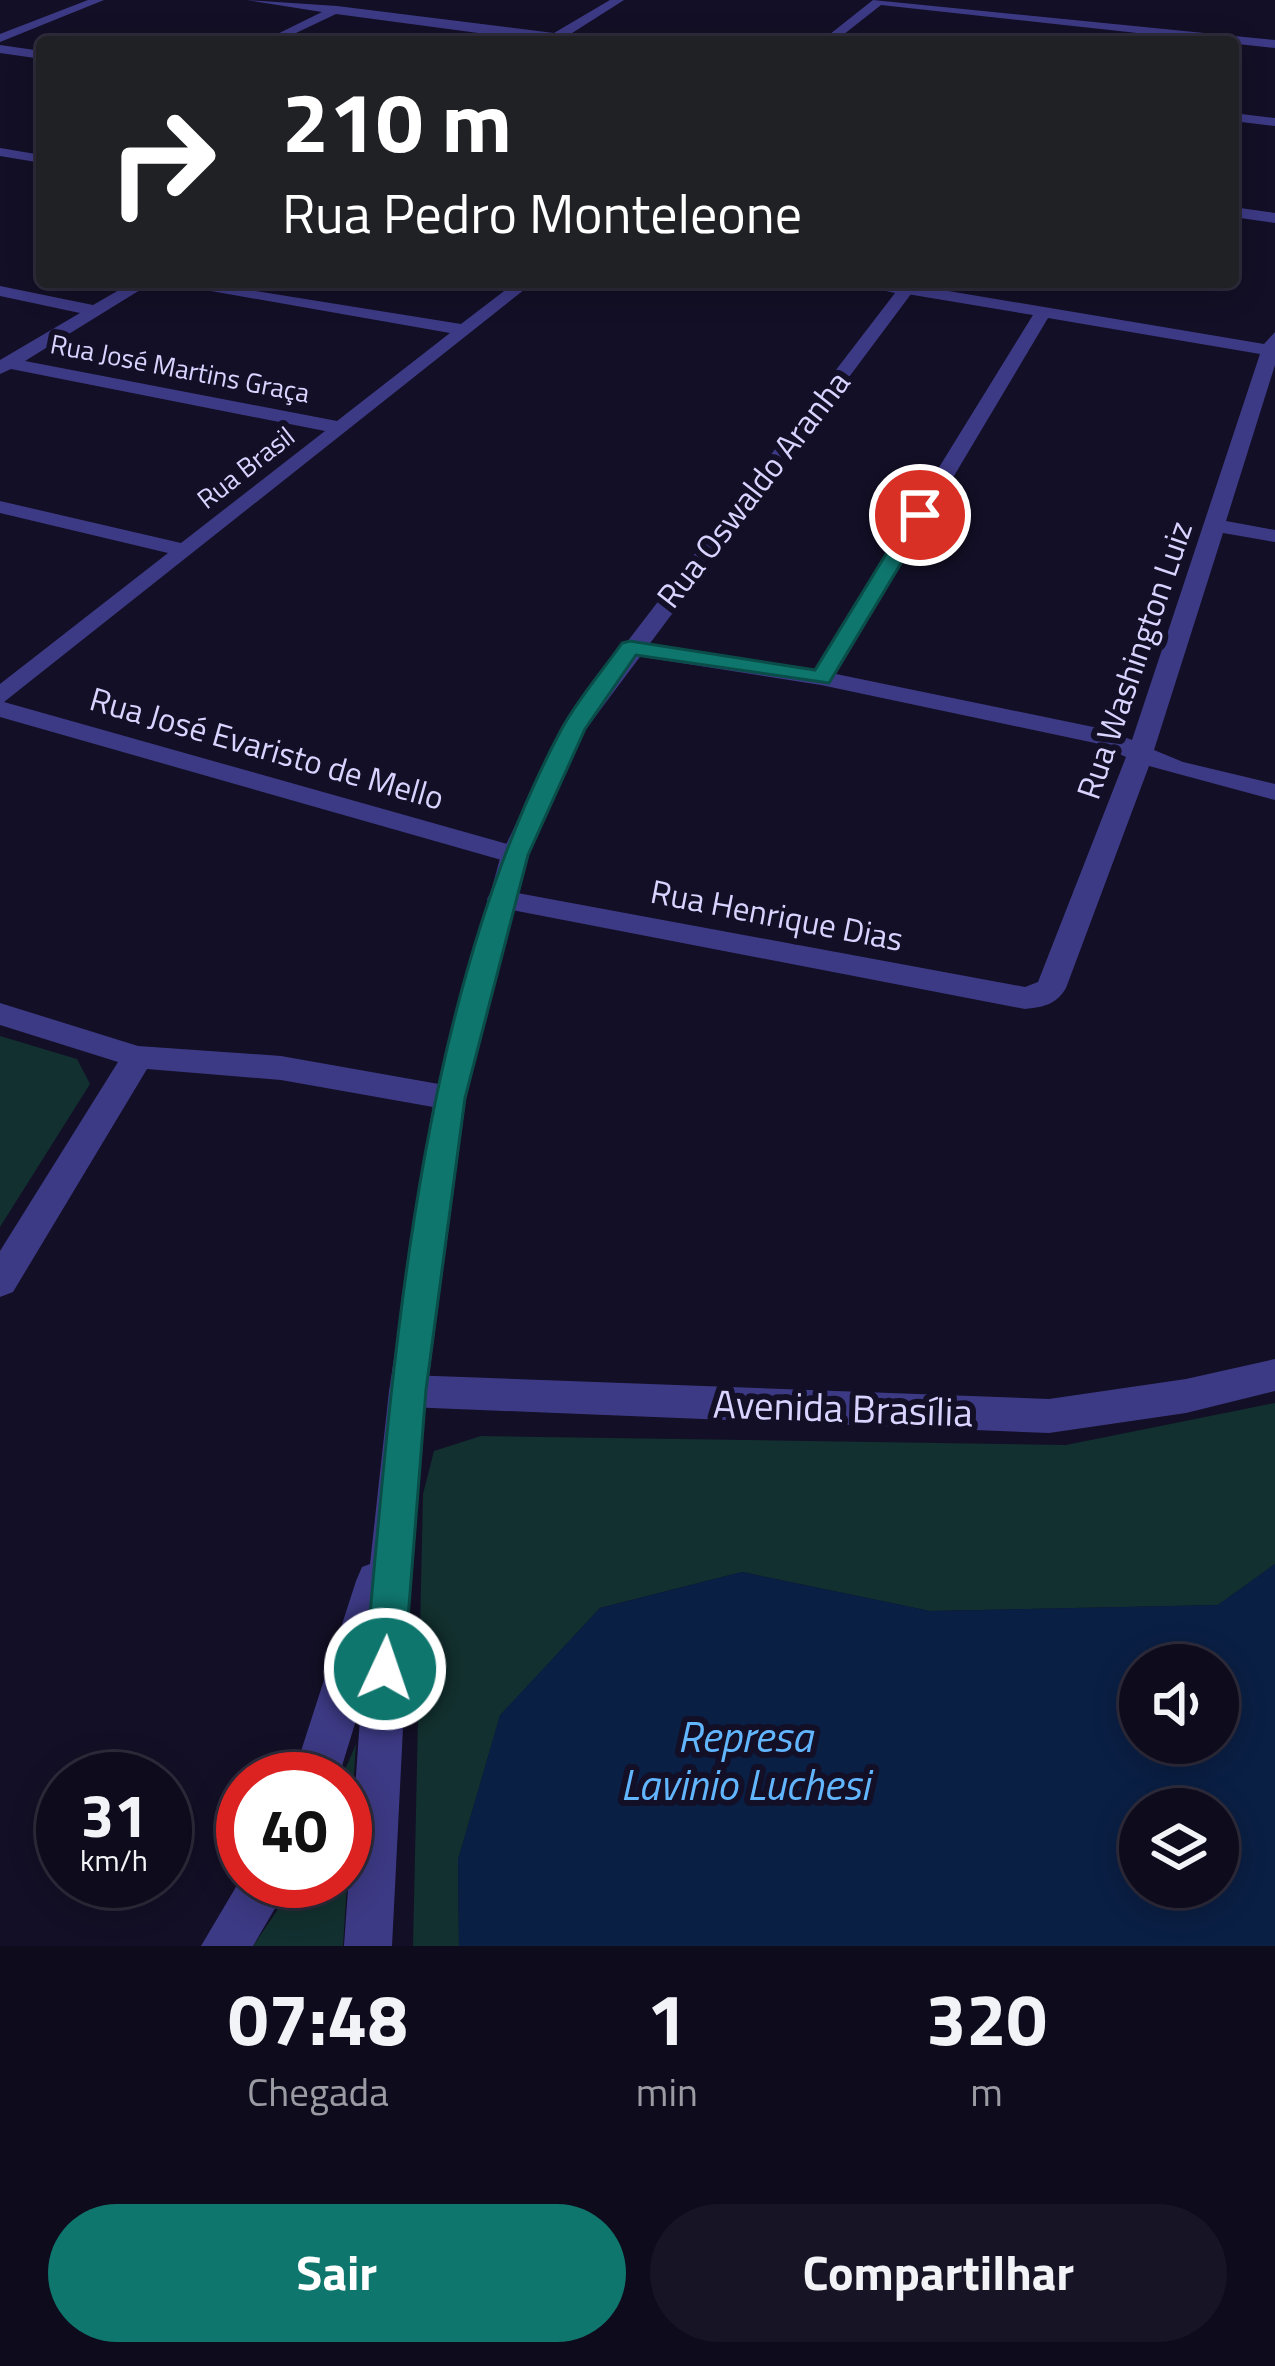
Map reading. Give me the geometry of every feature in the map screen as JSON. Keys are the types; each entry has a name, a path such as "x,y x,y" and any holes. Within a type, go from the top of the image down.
{"street":[{"path":"0,38 98,0"},
{"path":"252,0 531,36"},
{"path":"279,36 358,0"},
{"path":"558,36 618,0"},
{"path":"868,0 1199,36"},
{"path":"834,36 879,0"},
{"path":"1107,36 1125,14"},
{"path":"1239,40 1275,44"},
{"path":"0,49 36,54"},
{"path":"1239,118 1275,122"},
{"path":"20,156 36,149"},
{"path":"0,152 36,158"},
{"path":"1239,213 1275,218"},
{"path":"4,365 135,288"},
{"path":"205,288 464,330"},
{"name":"Rua Brasil","path":"0,696 518,288"},
{"name":"Rua Oswaldo Aranha","path":"368,1946 393,1530 408,1390 450,1098 515,855 573,729 908,288"},
{"path":"925,288 1274,346"},
{"path":"0,290 95,311"},
{"path":"821,678 1044,311"},
{"name":"Rua Washington Luiz","path":"1040,997 1051,988 1141,755 1274,346"},
{"name":"Rua José Martins Graça","path":"4,365 340,428"},
{"path":"0,507 184,550"},
{"path":"1215,525 1275,536"},
{"path":"630,648 821,678 1103,737 1174,768 1275,792"},
{"name":"Rua José Evaristo de Mello","path":"0,709 515,855"},
{"name":"Rua Henrique Dias","path":"501,899 1025,998 1040,997"},
{"path":"0,1014 138,1057 281,1068 450,1098"},
{"path":"0,1282 138,1057"},
{"name":"Avenida Brasília","path":"408,1390 1049,1416 1186,1396 1275,1375"},
{"name":"Rua Oswaldo Aranha","path":"323,1752 393,1530"},
{"path":"225,1946 250,1908"}],"green space":[{"path":"0,1036 77,1059 90,1084 0,1227"},
{"path":"1275,1403 1275,1564 1218,1605 930,1611 742,1572 600,1608 500,1716 458,1860 459,1946 413,1946 423,1494 434,1451 481,1436 1066,1445"},
{"path":"279,1908 345,1908 343,1946 253,1946"}],"water":[{"name":"Represa Lavinio Luchesi","path":"1275,1564 1275,1946 459,1946 458,1860 500,1715 600,1608 742,1572 930,1611 1218,1605"}],"route":[{"path":"385,1669 408,1390 450,1098 515,855 573,729 630,648 821,678 920,515"}]}
